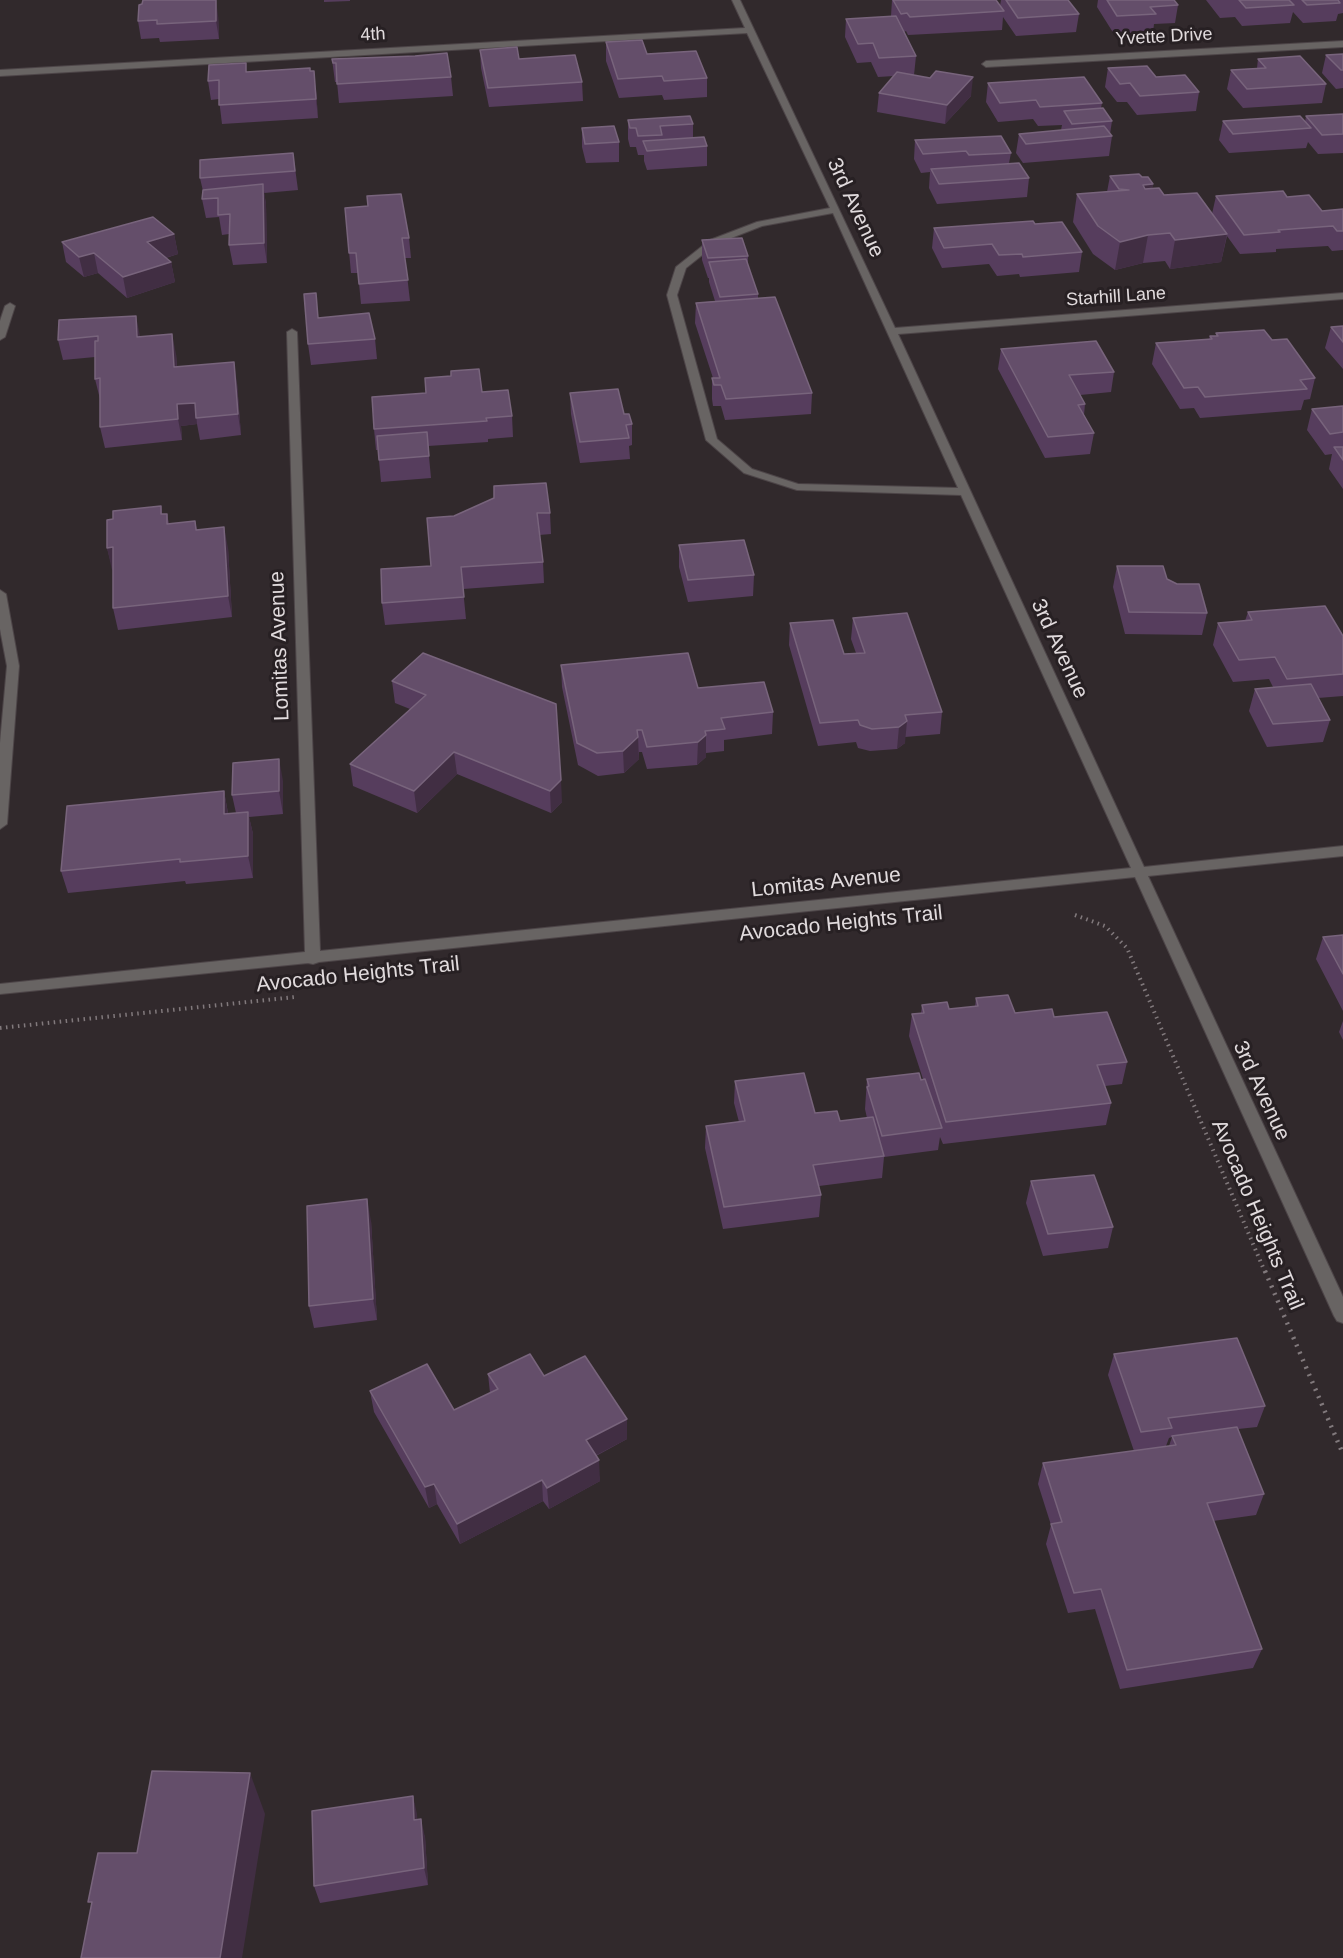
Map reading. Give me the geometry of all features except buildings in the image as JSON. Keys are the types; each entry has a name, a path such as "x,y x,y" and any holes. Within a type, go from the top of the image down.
{"street":[{"name":"3rd Avenue","path":"736,0 748,30 836,210 1343,1316"},
{"name":"4th","path":"0,73 748,30"},
{"name":"Yvette Drive","path":"987,64 1343,44"},
{"path":"836,210 760,224 713,242 681,267 672,295 712,440 748,471 797,487 964,492"},
{"name":"Starhill Lane","path":"891,331 1343,296"},
{"path":"0,337 10,306"},
{"name":"Lomitas Avenue","path":"292,332 313,959"},
{"path":"0,594 13,666 0,824"},
{"name":"Lomitas Avenue","path":"0,989 313,959 1343,851"}],"path":[{"name":"Avocado Heights Trail","path":"1064,915 1099,920 1118,935 1127,948 1343,1454"},
{"name":"Avocado Heights Trail","path":"0,1028 307,996"}]}
